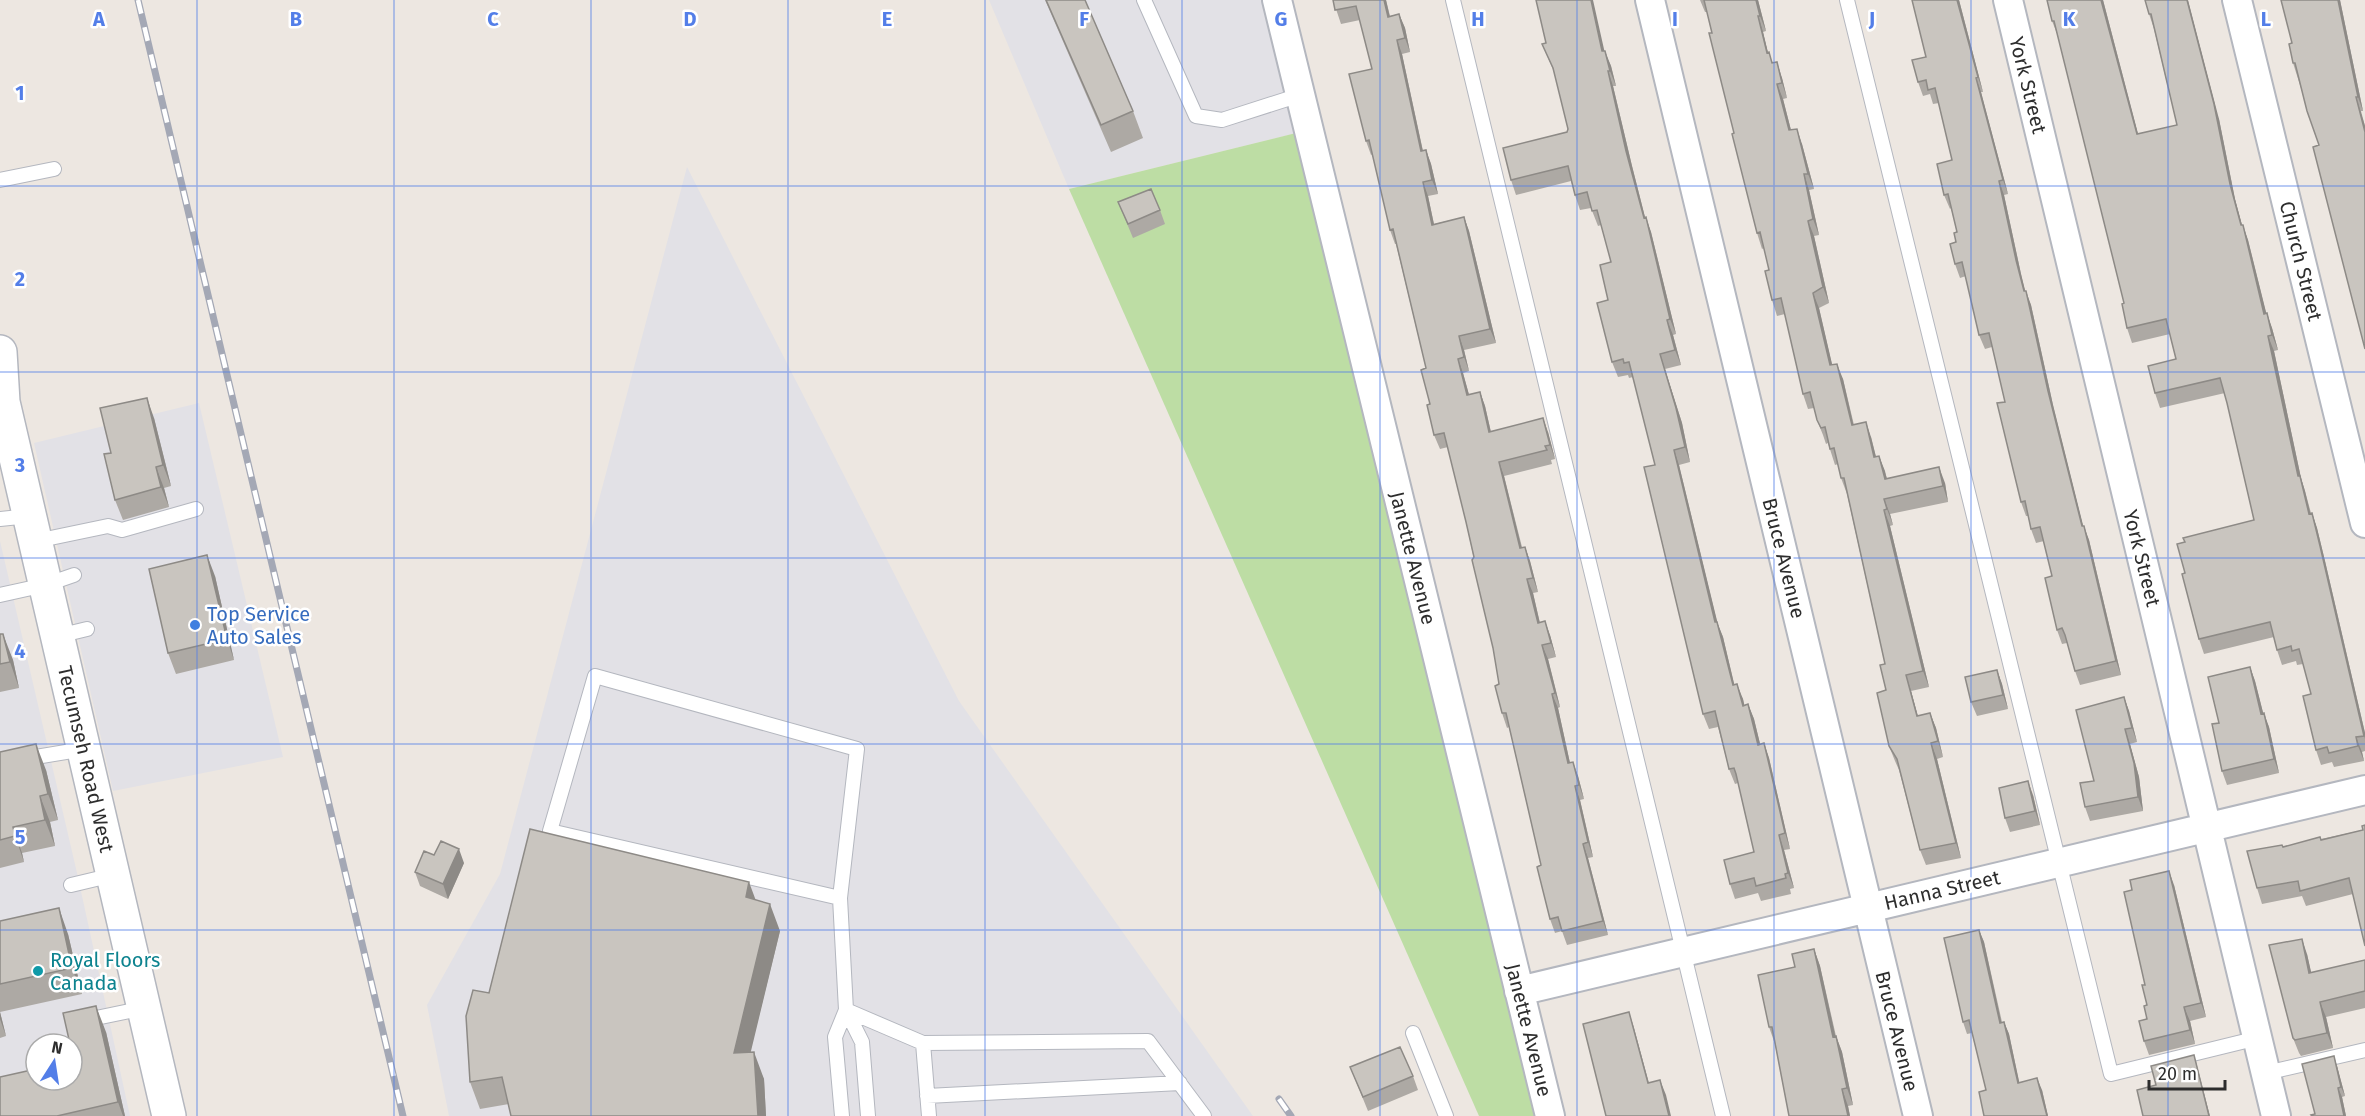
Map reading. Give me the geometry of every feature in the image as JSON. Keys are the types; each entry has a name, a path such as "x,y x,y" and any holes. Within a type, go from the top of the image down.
{"main road":[{"name":"Tecumseh Road West","path":"0,352 8,460 22,525 60,580 72,632 84,749 169,1116"}],"street":[{"name":"Janette Avenue","path":"1277,0 1550,1116"},
{"name":"Bruce Avenue","path":"1650,0 1918,1116"},
{"name":"York Street","path":"2008,0 2276,1116"},
{"name":"Church Street","path":"2237,0 2365,523"},
{"name":"Hanna Street","path":"1519,991 2365,790"}],"lane":[{"path":"1144,0 1196,116 1222,120 1300,95"},
{"path":"1453,0 1723,1116"},
{"path":"1847,0 2111,1074 2258,1038"},
{"path":"0,180 54,169"},
{"path":"22,525 108,526 122,530 196,509"},
{"path":"0,595 60,580"},
{"path":"840,898 550,831 595,676 857,749 840,898 846,1010 836,1037 842,1116"},
{"path":"13,762 84,749"},
{"path":"71,885 113,875"},
{"path":"96,1018 144,1008"},
{"path":"846,1010 923,1043 1149,1041 1204,1116"},
{"path":"846,1010 862,1042 868,1116"},
{"path":"1413,1033 1446,1116"},
{"path":"923,1043 929,1116"},
{"path":"2266,1073 2365,1050"},
{"path":"927,1096 1180,1083"}],"shaded area":[{"path":"989,0 1272,0 1304,131 1069,189"},
{"path":"687,167 959,701 1253,1116 449,1116 427,1005 500,874"},
{"path":"199,403 283,757 113,791 34,443"},
{"path":"0,541 77,873 130,1116 0,1116"}],"green space":[{"path":"1304,131 1534,1116 1479,1116 1069,189"}],"building":[{"path":"1046,0 1085,0 1133,111 1101,125"},
{"path":"1333,0 1384,0 1388,17 1399,14 1405,38 1397,40 1421,151 1426,150 1432,180 1423,182 1432,225 1464,217 1490,329 1459,336 1464,357 1458,359 1467,395 1480,392 1489,432 1543,418 1550,445 1545,446 1547,450 1499,462 1520,548 1525,547 1533,578 1527,579 1538,623 1545,621 1551,643 1542,645 1555,693 1552,694 1568,763 1573,762 1579,785 1575,786 1588,842 1583,844 1603,921 1562,931 1558,917 1550,919 1537,867 1541,865 1506,713 1502,713 1495,686 1499,684 1493,648 1472,560 1474,557 1466,522 1444,433 1434,435 1427,405 1430,404 1421,370 1426,368 1393,229 1390,230 1369,140 1366,141 1349,74 1372,69 1356,6 1335,10"},
{"path":"1536,0 1591,0 1602,51 1605,51 1610,71 1608,71 1626,151 1644,218 1646,217 1670,319 1667,320 1675,350 1660,354 1685,447 1674,450 1715,622 1717,622 1733,685 1737,684 1743,706 1748,704 1758,745 1764,743 1785,833 1779,835 1788,873 1785,874 1786,878 1756,886 1754,878 1730,884 1724,860 1754,852 1736,774 1734,768 1729,769 1715,711 1703,714 1644,467 1655,465 1629,362 1624,363 1623,359 1612,362 1597,303 1608,300 1600,265 1611,262 1597,210 1592,211 1587,192 1575,195 1568,166 1511,180 1503,148 1567,132 1568,129 1553,68 1542,44 1546,43"},
{"path":"1704,0 1756,0 1767,53 1769,52 1772,63 1777,62 1782,83 1777,84 1789,130 1797,129 1808,174 1804,174 1813,219 1808,221 1823,287 1813,293 1830,365 1837,364 1852,425 1866,422 1874,457 1879,456 1885,479 1939,467 1943,486 1884,499 1887,509 1884,510 1923,671 1906,675 1917,716 1930,713 1938,741 1931,743 1956,843 1920,850 1897,759 1889,746 1877,693 1886,690 1880,665 1885,664 1844,478 1841,478 1834,448 1830,449 1825,427 1821,428 1817,420 1810,392 1803,394 1781,298 1772,300 1765,271 1769,270 1760,232 1757,233 1732,134 1734,133 1709,33 1712,33"},
{"path":"1912,0 1957,0 2003,180 1999,181 2016,260 2024,291 2026,291 2048,391 2082,526 2084,526 2116,661 2075,671 2062,628 2057,630 2045,578 2052,576 2040,527 2031,529 2025,501 2021,502 1997,403 2005,402 1989,333 1979,335 1962,262 1955,264 1950,244 1956,242 1954,233 1957,232 1948,194 1944,195 1937,164 1952,160 1935,88 1928,90 1926,80 1918,82 1912,60 1926,57"},
{"path":"2047,0 2101,0 2137,134 2177,125 2151,14 2149,14 2145,0 2187,0 2214,104 2230,184 2241,225 2243,225 2264,314 2267,313 2272,335 2268,336 2298,476 2300,476 2309,514 2312,513 2364,736 2356,737 2358,746 2329,753 2327,747 2316,750 2303,696 2311,694 2299,649 2292,651 2291,646 2277,650 2270,622 2199,639 2182,574 2185,573 2177,544 2185,542 2183,538 2254,520 2227,403 2220,378 2155,393 2148,366 2176,359 2166,319 2127,328 2122,304 2124,303"},
{"path":"2281,0 2338,0 2358,97 2356,97 2365,132 2365,349 2313,147 2319,145 2307,111 2295,63 2293,63 2289,44 2292,43"},
{"path":"1151,189 1160,210 1128,224 1118,202"},
{"path":"147,398 163,465 156,467 161,487 115,500 104,454 111,453 100,408"},
{"name":"Top Service Auto Sales","path":"207,555 227,639 168,653 149,569"},
{"path":"0,634 3,634 10,662 0,664"},
{"path":"2250,667 2261,714 2264,713 2274,759 2222,771 2212,724 2219,723 2208,677"},
{"path":"1997,670 2003,695 1971,702 1965,677"},
{"path":"2124,697 2132,728 2125,729 2134,763 2138,797 2085,807 2080,783 2094,781 2076,710"},
{"path":"36,744 48,794 40,796 45,820 13,827 15,836 0,840 0,752"},
{"path":"2028,781 2035,811 2005,818 1999,788"},
{"path":"2365,825 2365,946 2349,878 2300,891 2298,881 2257,888 2247,851 2282,845 2283,847 2320,837 2321,840 2363,830 2362,826"},
{"path":"530,829 749,882 746,897 770,904 734,1053 754,1052 758,1116 511,1116 502,1077 470,1082 466,1016 473,990 489,993"},
{"path":"441,841 459,849 443,884 415,872 424,851 434,855"},
{"path":"2169,871 2201,1003 2184,1007 2190,1030 2144,1041 2139,1021 2147,1019 2144,1006 2147,1005 2142,985 2145,985 2124,892 2132,890 2130,880"},
{"path":"59,908 72,968 0,984 0,921"},
{"path":"1979,930 2000,1023 2004,1022 2018,1083 2037,1078 2047,1116 1984,1116 1979,1092 1986,1090 1969,1020 1963,1022 1944,938"},
{"path":"2302,939 2309,973 2365,960 2365,991 2320,1002 2327,1033 2295,1040 2269,945"},
{"path":"1814,949 1833,1037 1836,1036 1847,1088 1842,1089 1848,1116 1789,1116 1772,1027 1769,1027 1758,975 1795,967 1792,954"},
{"name":"Royal Floors Canada","path":"96,1006 118,1102 57,1116 0,1116 0,1077 24,1072 24,1092 84,1092 84,1032 67,1032 63,1013"},
{"path":"1629,1012 1648,1083 1660,1080 1669,1116 1606,1116 1583,1024"},
{"path":"1400,1047 1413,1076 1363,1097 1350,1067"},
{"path":"2194,1055 2209,1116 2143,1116 2137,1090 2156,1085 2151,1066"},
{"path":"2334,1056 2341,1087 2338,1088 2344,1116 2312,1116 2315,1114 2302,1064"}],"railway":[{"path":"138,0 403,1116"},
{"path":"1279,1099 1291,1116"}],"place":[{"name":"Top Service Auto Sales","path":"195,625"},
{"name":"Royal Floors Canada","path":"38,971"}]}
